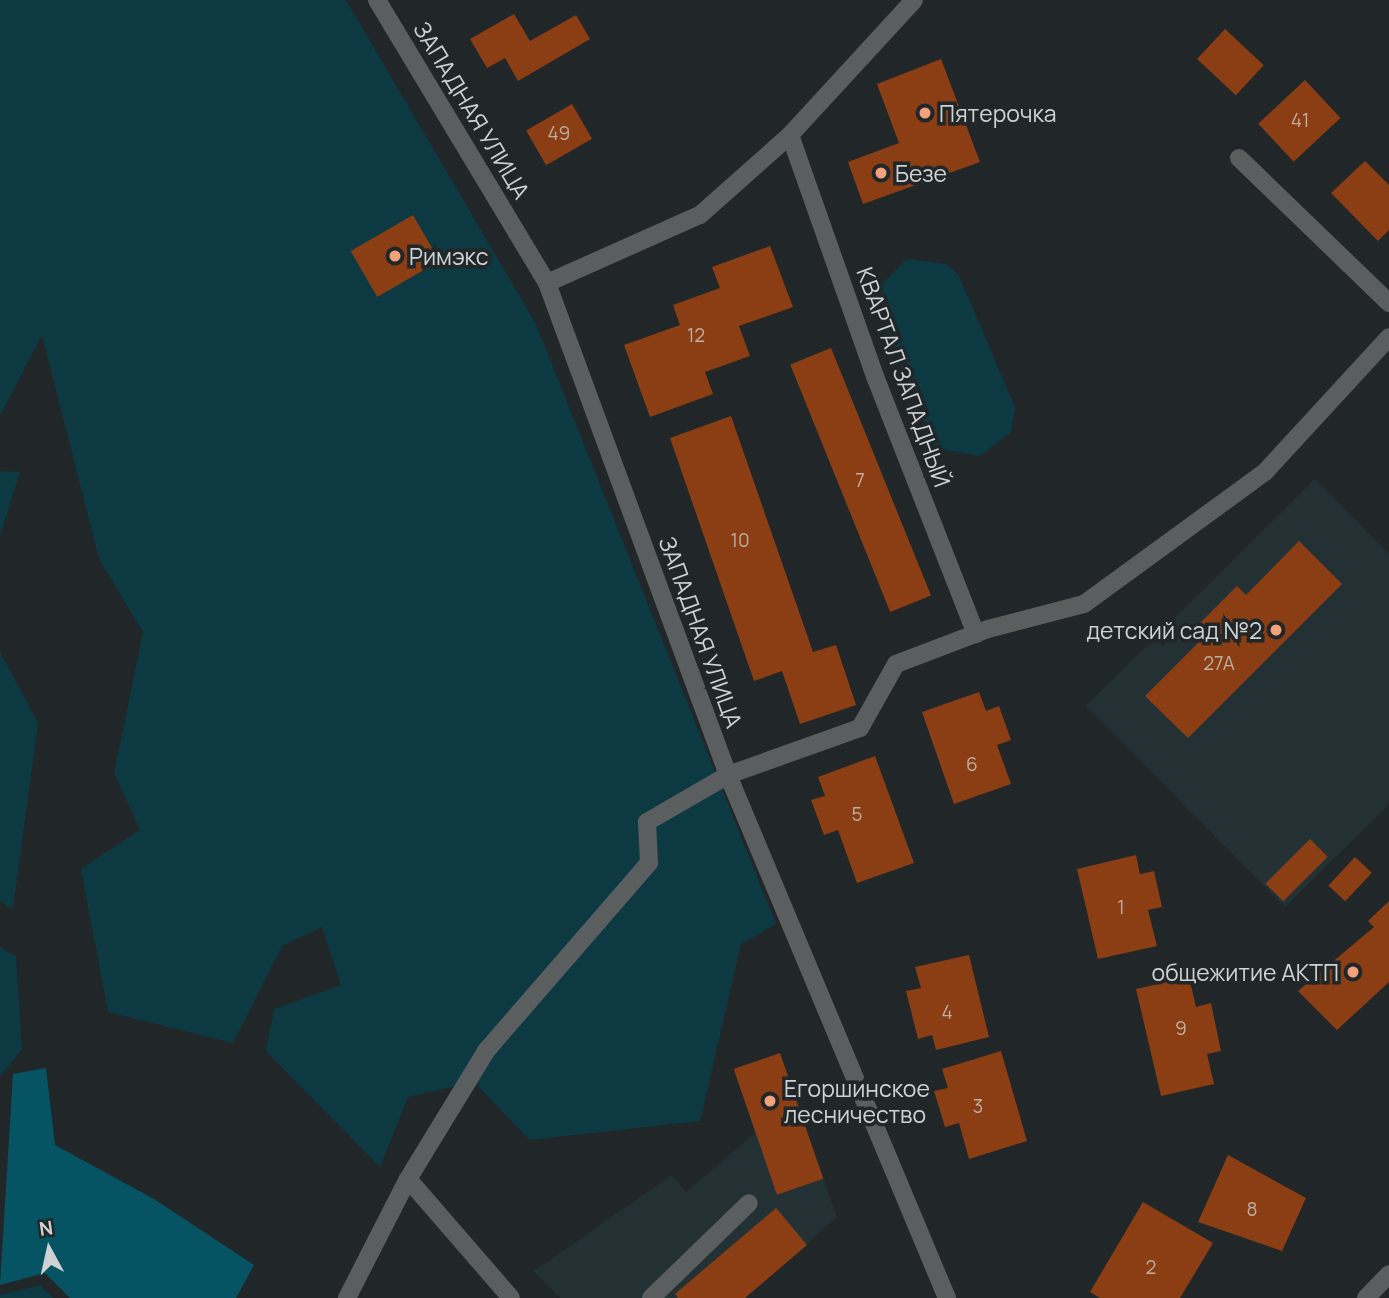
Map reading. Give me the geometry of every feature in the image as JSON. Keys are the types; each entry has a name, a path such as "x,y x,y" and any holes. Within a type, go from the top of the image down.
{"street":[{"name":"ЗАПАДНАЯ УЛИЦА","path":"377,0 547,283 728,775 947,1298"},
{"path":"547,283 700,215 790,135 914,0"},
{"name":"КВАРТАЛ ЗАПАДНЫЙ","path":"790,135 876,379 976,634"},
{"path":"1239,158 1389,303"},
{"path":"347,1298 408,1179 486,1051 649,863 647,821 728,775 860,728 896,664 976,634 1084,604 1265,472 1389,337"},
{"path":"408,1179 511,1298"},
{"path":"651,1298 749,1203"},
{"path":"1366,1298 1389,1275"}],"shaded area":[{"path":"0,0 346,0 536,324 776,924 741,944 700,1121 530,1140 474,1082 408,1097 380,1167 266,1051 274,1009 341,985 322,927 282,946 233,1043 108,1012 81,869 140,830 114,773 143,632 99,559 42,335 0,416"},
{"path":"907,259 947,264 959,276 1015,407 1011,432 980,456 935,448 878,311 882,284"},
{"path":"0,471 20,472 0,536"},
{"name":"детский сад №2","path":"1315,479 1389,554 1389,804 1285,907 1086,706"},
{"path":"0,652 38,723 13,909 0,901"},
{"path":"0,947 16,956 22,1049 0,1077"},
{"name":"Егоршинское лесничество","path":"780,1053 837,1217 744,1298 560,1298 534,1271 672,1175 686,1192 755,1133 734,1069"},
{"path":"46,1068 55,1145 154,1199 254,1265 236,1298 70,1298 45,1273 0,1285 13,1074"},
{"path":"40,1285 53,1298 0,1298 0,1295"}],"building":[{"path":"514,14 530,41 576,15 590,39 518,81 505,58 487,68 470,39"},
{"path":"1225,29 1264,65 1236,95 1197,59"},
{"name":"Пятерочка","path":"941,59 980,162 863,204 848,162 899,143 877,84"},
{"path":"1305,80 1340,118 1294,162 1258,124"},
{"path":"572,104 592,139 546,165 526,130"},
{"path":"1365,161 1389,185 1389,230 1378,241 1331,193"},
{"name":"Римэкс","path":"413,215 440,261 377,297 351,251"},
{"path":"770,246 793,307 739,326 750,356 705,372 713,394 650,417 624,345 680,325 673,305 720,288 712,267"},
{"path":"831,348 931,596 890,612 790,364"},
{"path":"731,416 813,652 836,645 856,705 800,724 782,671 754,681 670,438"},
{"name":"детский сад №2","path":"1299,541 1342,584 1188,738 1145,696 1208,633 1199,624 1237,586 1246,595"},
{"path":"979,692 986,711 999,706 1011,740 997,745 1011,784 954,804 922,712"},
{"path":"875,756 914,863 857,883 838,830 824,835 811,800 825,796 818,777"},
{"path":"1310,839 1328,857 1283,901 1265,884"},
{"path":"1136,855 1140,874 1154,871 1162,907 1148,910 1157,946 1098,959 1077,869"},
{"path":"1355,857 1372,873 1345,901 1328,886"},
{"name":"общежитие АКТП","path":"1389,901 1389,982 1337,1030 1298,991 1374,927 1368,921"},
{"path":"969,955 989,1037 936,1050 932,1035 918,1039 906,991 921,988 915,967"},
{"path":"1189,977 1196,1007 1211,1003 1221,1051 1207,1054 1214,1084 1161,1096 1136,989"},
{"path":"1001,1051 1027,1141 969,1159 959,1123 945,1127 934,1091 948,1088 942,1069"},
{"name":"Егоршинское лесничество","path":"780,1053 823,1179 777,1195 734,1069"},
{"path":"1228,1155 1306,1198 1282,1251 1198,1222"},
{"path":"1143,1202 1213,1243 1180,1298 1100,1298 1090,1292"},
{"path":"776,1208 807,1245 745,1298 678,1298 675,1294"}],"place":[{"name":"Пятерочка","path":"925,113"},
{"name":"Безе","path":"881,173"},
{"name":"Римэкс","path":"395,256"},
{"name":"детский сад №2","path":"1276,630"},
{"name":"общежитие АКТП","path":"1353,972"},
{"name":"Егоршинское лесничество","path":"770,1101"}]}
